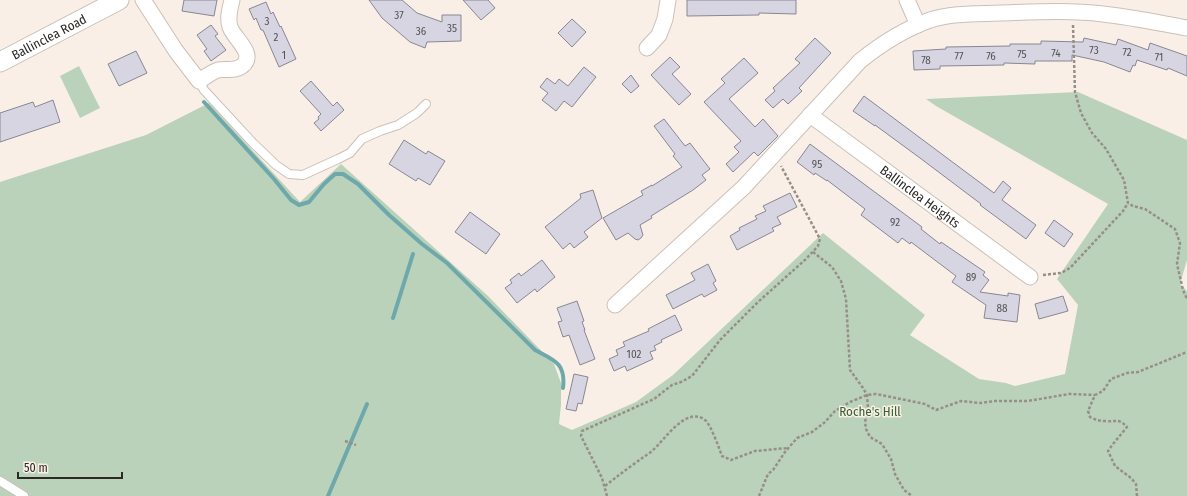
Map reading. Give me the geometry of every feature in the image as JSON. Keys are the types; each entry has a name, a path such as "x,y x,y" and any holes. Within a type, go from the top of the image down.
{"street":[{"name":"Ballinclea Road","path":"0,62 119,0"},
{"path":"143,0 176,50 199,81 218,70 233,70 241,67 248,58 246,51 230,28 228,16 232,0"},
{"path":"647,48 659,35 665,19 668,0"},
{"path":"908,0 918,25"},
{"path":"616,305 744,187 860,61 891,39 918,25 945,16 1072,12 1103,14 1187,28"},
{"name":"Ballinclea Heights","path":"810,115 1030,277"}],"lane":[{"path":"199,81 204,90 253,143 276,165 290,174 303,175 350,153 362,139 398,125 417,113 426,104"},
{"path":"0,481 24,496"}],"path":[{"path":"1030,277 1061,273 1070,268 1123,211 1128,203 1124,180 1106,149 1092,133 1081,113 1076,92 1072,12"},
{"path":"607,496 602,478 581,436 582,432 654,399 672,385 692,376 720,340 818,246 820,239 775,153"},
{"path":"1128,203 1145,209 1175,229 1180,243 1177,264 1183,290 1187,299"},
{"path":"813,252 832,267 840,281 846,299 850,370 867,395 868,408 865,422 866,429 870,437 882,444 890,459 895,474 904,490 912,496"},
{"path":"760,496 768,474 773,470 797,438 812,432 824,423 835,411 843,406 867,395 876,394 925,404 936,410 961,401 980,403 995,401 1028,401 1068,394 1095,395 1103,391 1111,379 1127,373 1138,372 1187,352"},
{"path":"1095,395 1088,411 1090,417 1095,420 1108,422 1116,420 1123,423 1127,427 1112,444 1108,452 1115,466 1131,478 1136,484 1137,496"},
{"path":"605,486 651,452 676,425 695,416 704,419 708,424 722,456 731,460 755,450 788,448"},
{"path":"345,441 356,445"}],"green space":[{"path":"79,66 100,108 80,118 60,76"},
{"name":"Roche's Hill","path":"1078,92 1187,140 1187,260 1180,284 1187,291 1187,496 0,496 0,182 146,135 209,103 300,202 341,164 488,296 554,364 561,383 559,424 572,430 636,402 673,375 823,233 925,315 910,335 979,379 1006,383 1015,386 1065,374 1078,305 1057,279 1108,204 926,99"}],"building":[{"path":"184,0 217,0 214,16 182,11"},
{"path":"369,0 402,0 417,13 442,22 442,15 461,15 461,41 427,42 425,48 410,42 382,18"},
{"path":"463,0 488,0 495,8 481,20"},
{"path":"687,0 796,0 796,14 759,13 759,15 687,16"},
{"path":"266,2 271,14 273,12 280,27 281,26 296,59 279,67 263,30 261,30 256,18 254,20 249,9"},
{"path":"572,19 586,32 572,47 558,33"},
{"path":"211,25 218,34 215,36 226,50 211,61 204,51 207,49 197,35"},
{"path":"815,38 831,53 799,88 802,91 788,104 783,99 773,108 765,100 775,91 773,88 800,63 795,59"},
{"path":"1084,38 1116,45 1118,39 1148,50 1150,43 1187,56 1187,76 1168,68 1167,70 1137,60 1135,66 1133,65 1130,72 1104,62 1072,55 1072,61 1035,61 1035,64 1004,63 1004,65 940,66 940,69 914,70 913,51 946,49 946,47 1041,44 1041,41 1083,42"},
{"path":"136,51 147,73 119,86 108,64"},
{"path":"670,57 680,67 672,74 691,94 679,105 651,75"},
{"path":"744,58 758,73 729,99 755,127 763,119 778,136 758,156 754,152 733,172 726,164 739,152 734,147 741,141 704,102 725,83 721,79"},
{"path":"584,67 596,77 572,107 564,101 556,111 542,100 548,93 540,87 547,78 555,84 559,79 568,86"},
{"path":"631,75 639,86 631,93 622,84"},
{"path":"311,81 333,106 337,102 344,110 321,131 314,123 319,119 318,117 321,114 300,91"},
{"path":"864,96 994,193 1003,181 1011,188 1002,200 1036,225 1026,239 920,158 853,111"},
{"path":"53,100 60,122 0,142 0,113 33,102 35,107"},
{"path":"664,119 685,146 690,143 710,169 702,175 706,180 693,190 651,216 652,218 640,225 643,235 638,240 628,233 616,240 603,218 643,195 641,191 652,186 682,167 673,156 675,154 654,126"},
{"path":"404,140 426,154 428,151 445,161 430,185 418,178 416,181 389,164"},
{"path":"810,144 922,227 921,229 940,244 941,242 985,272 983,275 989,280 980,292 1008,296 1008,293 1020,295 1017,322 984,318 986,305 952,282 956,276 911,242 910,244 902,238 898,243 861,215 865,209 827,180 815,173 814,175 797,162"},
{"path":"593,190 602,218 584,232 588,237 574,248 570,243 563,249 545,227 581,198 580,194"},
{"path":"790,193 797,207 777,217 781,224 772,228 774,231 737,250 730,236 740,230 739,228 757,219 755,216 766,211 763,206"},
{"path":"470,212 500,234 486,254 455,232"},
{"path":"1054,220 1073,234 1064,247 1045,233"},
{"path":"542,260 555,277 537,292 535,289 517,303 505,288 512,283 510,280 519,273 521,276"},
{"path":"708,264 716,281 713,283 717,290 704,297 702,294 673,309 666,295 695,280 691,273"},
{"path":"1063,296 1068,311 1039,319 1035,304"},
{"path":"577,301 584,321 582,322 584,330 595,359 580,365 569,335 563,337 558,322 562,321 557,308"},
{"path":"675,315 682,330 661,340 662,342 654,346 656,350 650,352 653,359 627,371 625,366 614,371 609,359 618,355 616,350 625,346 623,342 649,331 648,329"},
{"path":"574,374 588,377 582,404 578,403 576,411 566,409"}],"waterway":[{"path":"204,102 274,179 291,200 299,205 309,202 324,184 335,174 343,174 358,184 389,215 422,244 447,263 535,350 557,363 563,373 563,388"},
{"path":"393,318 413,254"},
{"path":"328,496 367,404"}]}
